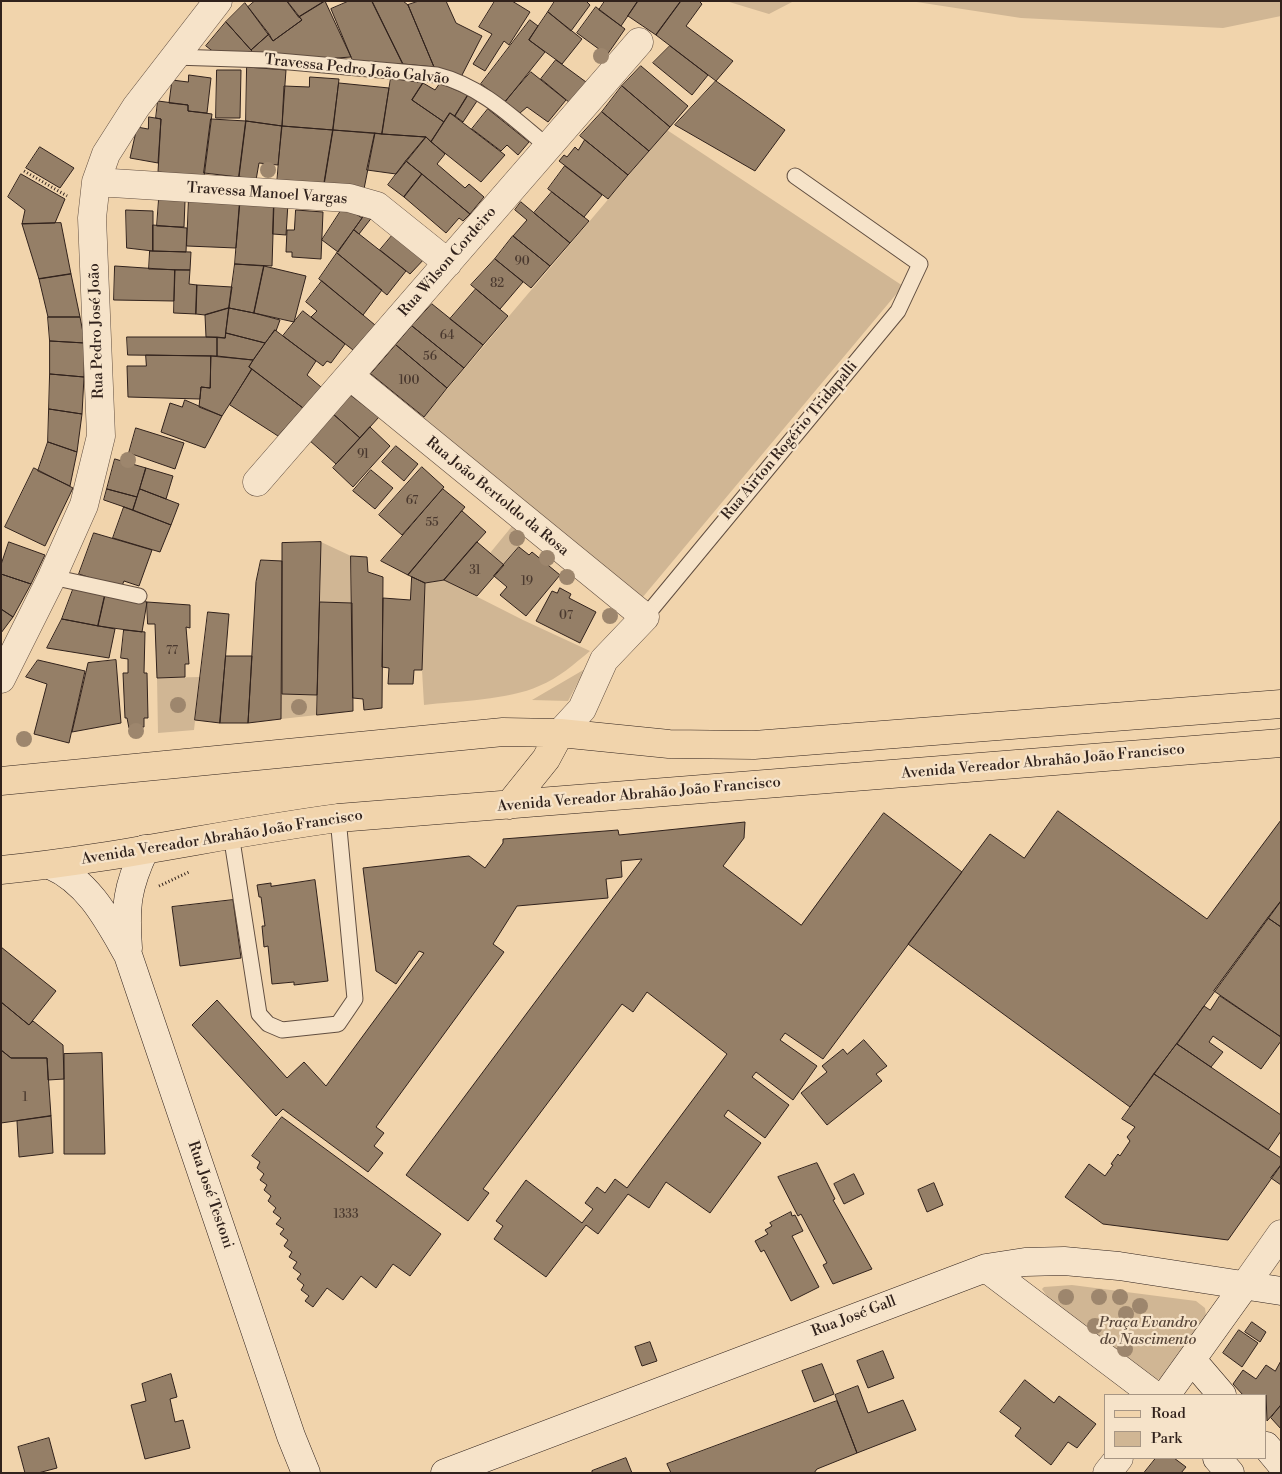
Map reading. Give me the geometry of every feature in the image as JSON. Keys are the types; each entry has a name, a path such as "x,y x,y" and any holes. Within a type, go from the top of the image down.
{"main road":[{"path":"1,781 503,732 560,733 668,744 754,746 1281,704"},
{"path":"508,805 546,759 560,733"},
{"name":"Avenida Vereador Abrahão João Francisco","path":"1,870 50,865 338,818 1281,743"}],"street":[{"name":"Rua Pedro José João","path":"1,679 52,577 84,505 101,436 93,212 96,182 106,154 136,107 218,1"},
{"name":"Rua Wilson Cordeiro","path":"258,482 639,42"},
{"name":"Travessa Manoel Vargas","path":"96,182 349,198 377,206 448,263"},
{"name":"Rua João Bertoldo da Rosa","path":"350,376 645,617"},
{"name":"Rua Airton Rogério Tridapalli","path":"560,733 582,709 604,660 645,617"},
{"name":"Rua José Testoni","path":"128,955 125,913 136,868 145,849"},
{"name":"Rua José Testoni","path":"50,865 77,879 103,912 128,955 291,1436 306,1473"},
{"path":"1167,1394 1281,1234"},
{"name":"Rua José Gall","path":"445,1473 986,1268 1025,1262 1064,1261 1119,1266 1281,1291"},
{"path":"986,1268 1153,1394"},
{"path":"1192,1360 1221,1394"},
{"name":"Rua José Testoni","path":"284,1473 291,1436"},
{"path":"1267,1447 1281,1464"},
{"path":"1108,1473 1118,1459"},
{"path":"1218,1459 1230,1473"}],"lane":[{"name":"Travessa Pedro João Galvão","path":"174,57 267,60 437,75 459,80 479,92 547,146"},
{"name":"Rua Airton Rogério Tridapalli","path":"645,617 898,311 920,264 795,176"},
{"path":"52,577 140,596"},
{"path":"232,834 259,1014 268,1024 282,1030 338,1024 355,999 338,818"}],"path":[{"path":"24,171 93,212"}],"green space":[{"path":"726,1 794,1 769,14"},
{"path":"910,1 1281,1 1281,16 1223,28 1021,18"},
{"path":"667,130 903,286 642,598 420,421"},
{"path":"513,525 526,537 504,565 490,553"},
{"path":"321,542 351,556 352,603 320,602"},
{"path":"444,580 590,651 553,679 527,691 498,697 424,705 422,670 425,583"},
{"path":"585,669 568,701 532,700"},
{"path":"200,677 194,730 158,733 157,678"},
{"path":"282,694 317,695 317,715 281,719"},
{"name":"Praça Evandro do Nascimento","path":"1072,1285 1196,1301 1205,1308 1206,1316 1161,1379 1152,1380 1051,1302 1042,1289 1044,1287"}],"building":[{"path":"255,1 287,1 302,20 273,41 248,7"},
{"path":"287,1 325,1 299,17"},
{"path":"325,1 351,57 309,60 258,58 251,50 269,34 273,41 302,20 299,17"},
{"path":"349,1 372,1 403,64 354,64 331,9"},
{"path":"372,1 403,1 408,5 434,67 403,64"},
{"path":"419,1 446,1 456,23 482,36 461,77 434,67 408,5"},
{"path":"495,1 512,1 530,12 509,45 504,41 485,71 473,64 492,34 479,27"},
{"path":"555,1 586,1 590,5 571,31 548,12"},
{"path":"605,1 638,1 621,26 599,10"},
{"path":"638,1 681,1 656,35 628,16"},
{"path":"681,1 699,1 702,4 686,26 733,61 716,81 656,35"},
{"path":"245,3 269,34 251,50 226,22"},
{"path":"596,7 625,29 607,55 577,33"},
{"path":"548,12 582,39 562,64 529,40"},
{"path":"530,20 538,26 529,40 545,52 505,102 481,84"},
{"path":"226,22 256,55 215,53 206,46"},
{"path":"670,46 708,75 692,95 653,63"},
{"path":"556,60 586,82 570,103 541,79"},
{"path":"641,66 688,106 670,127 622,86"},
{"path":"247,67 286,70 282,126 246,121"},
{"path":"217,70 241,70 240,118 216,118"},
{"path":"531,72 566,100 548,122 527,107 520,113 505,102"},
{"path":"189,75 211,78 207,113 188,111 188,105 169,103 172,80 188,82"},
{"path":"310,77 339,79 333,130 282,126 284,86 309,87"},
{"path":"391,78 423,83 412,100 444,122 431,142 426,137 382,134"},
{"path":"716,81 785,130 755,171 675,125"},
{"path":"339,83 389,88 382,134 333,130"},
{"path":"423,83 435,90 440,83 468,95 455,116 450,113 444,122 412,100"},
{"path":"622,86 670,127 649,151 602,112"},
{"path":"468,95 477,101 463,122 455,116"},
{"path":"158,101 188,105 188,111 212,114 204,177 158,172 161,119 156,118"},
{"path":"488,109 529,142 518,155 507,145 501,151 472,129"},
{"path":"602,112 649,151 628,175 580,136"},
{"path":"450,113 505,155 481,182 431,142"},
{"path":"149,117 161,119 158,163 130,158 137,127 148,129"},
{"path":"211,119 246,121 239,177 204,173"},
{"path":"246,121 282,126 278,165 259,163 256,180 239,177"},
{"path":"282,126 333,130 324,185 277,184"},
{"path":"333,130 375,133 364,189 324,185"},
{"path":"375,133 426,137 396,174 367,170"},
{"path":"426,137 445,154 437,164 465,188 469,184 484,197 470,214 406,161"},
{"path":"585,140 628,175 608,199 559,161 564,155 567,157 575,147 578,150"},
{"path":"40,147 74,168 60,188 26,168"},
{"path":"406,161 422,174 404,197 388,185"},
{"path":"565,166 602,195 584,217 548,189"},
{"path":"21,174 65,199 55,223 22,224 25,210 8,197"},
{"path":"422,174 470,214 463,221 459,218 446,233 404,197"},
{"path":"552,192 589,221 570,243 534,213"},
{"path":"189,197 240,201 236,248 187,246"},
{"path":"159,199 185,201 184,227 157,226"},
{"path":"240,201 274,202 272,266 235,264"},
{"path":"274,202 288,203 286,235 273,234"},
{"path":"521,202 570,243 550,266 513,236 527,220 515,210"},
{"path":"344,206 362,218 338,252 322,240"},
{"path":"126,210 153,211 153,251 127,248"},
{"path":"296,210 323,212 321,259 292,257 292,252 286,252 287,230 294,230"},
{"path":"367,212 373,216 359,234 354,230"},
{"path":"61,223 71,274 39,279 22,224"},
{"path":"153,225 187,228 186,252 153,251"},
{"path":"354,230 406,271 387,295 337,253"},
{"path":"396,231 427,256 410,274 380,250"},
{"path":"513,236 550,266 531,288 495,259"},
{"path":"150,251 191,252 190,270 149,269"},
{"path":"337,253 382,290 363,315 319,279"},
{"path":"495,259 523,282 500,309 471,285"},
{"path":"235,264 264,266 254,313 229,308"},
{"path":"115,266 175,270 174,301 114,300"},
{"path":"264,266 306,276 294,322 254,313"},
{"path":"175,270 190,270 189,284 197,285 196,314 174,313"},
{"path":"71,274 80,317 48,317 39,279"},
{"path":"322,281 375,325 353,350 311,317 317,311 306,302"},
{"path":"197,285 232,287 229,308 205,315 196,314"},
{"path":"476,289 508,316 483,345 450,319"},
{"path":"432,304 483,345 464,368 412,326"},
{"path":"229,308 225,338 206,337 205,315"},
{"path":"229,308 280,320 276,331 265,343 226,333"},
{"path":"303,311 345,344 331,363 327,361 323,366 283,336"},
{"path":"48,317 80,317 85,343 50,341"},
{"path":"412,326 464,368 447,388 396,345"},
{"path":"275,330 316,361 307,375 321,387 303,408 249,367"},
{"path":"226,333 265,343 253,360 217,356 217,337 225,338"},
{"path":"127,337 217,337 217,356 128,355"},
{"path":"50,341 85,343 84,377 50,374"},
{"path":"396,345 447,388 424,417 371,374"},
{"path":"146,355 211,356 210,388 201,387 200,399 128,397 127,366 146,366"},
{"path":"211,356 253,360 249,367 252,369 222,416 199,407 201,387 210,388"},
{"path":"252,369 303,408 278,436 230,405"},
{"path":"50,374 84,377 82,414 49,409"},
{"path":"349,394 379,417 360,438 332,413"},
{"path":"185,400 222,416 205,448 161,432 170,403 182,407"},
{"path":"49,409 82,414 77,452 48,442"},
{"path":"332,413 360,438 336,464 309,440"},
{"path":"370,427 390,446 353,487 333,468"},
{"path":"136,428 184,443 175,469 129,453"},
{"path":"48,442 77,452 70,486 38,471"},
{"path":"396,446 418,464 404,481 382,462"},
{"path":"115,459 146,468 137,497 107,489"},
{"path":"422,467 444,487 402,535 379,515"},
{"path":"34,468 73,488 45,546 5,527"},
{"path":"146,468 173,476 166,499 140,489"},
{"path":"371,470 393,488 375,509 353,491"},
{"path":"107,489 137,497 133,510 104,500"},
{"path":"140,489 179,504 171,525 133,510"},
{"path":"443,489 465,507 408,575 381,561"},
{"path":"124,507 171,525 160,552 113,538"},
{"path":"462,511 486,532 444,580 425,583 408,575"},
{"path":"94,533 152,550 139,586 124,581 121,588 79,574"},
{"path":"9,542 45,555 31,584 1,574 1,565"},
{"path":"321,542 317,695 282,694 282,543"},
{"path":"477,542 504,565 477,596 444,580"},
{"path":"519,547 529,555 532,552 560,575 526,616 500,595 507,587 494,576"},
{"path":"351,556 367,557 368,572 383,577 382,708 364,710 363,699 353,698"},
{"path":"261,560 282,561 281,719 248,723 256,582"},
{"path":"1,574 31,584 13,617 1,609"},
{"path":"412,577 425,583 422,670 414,670 413,684 388,684 389,668 382,667 383,598 410,600"},
{"path":"74,587 105,595 98,626 62,619"},
{"path":"560,588 571,594 569,598 596,612 580,643 536,621 552,591 557,593"},
{"path":"105,595 147,602 142,632 98,626"},
{"path":"147,602 190,605 190,628 186,627 189,664 185,664 185,677 157,678 155,624 148,624"},
{"path":"320,602 352,603 353,711 317,715"},
{"path":"1,609 13,617 1,633"},
{"path":"208,612 229,614 220,723 195,720"},
{"path":"62,619 115,629 109,658 47,648"},
{"path":"124,630 145,632 144,673 147,673 148,718 144,718 144,727 129,728 127,718 125,718 123,673 128,673 128,659 121,658"},
{"path":"226,656 252,656 248,723 220,723"},
{"path":"38,660 85,671 69,743 34,734 47,684 26,677"},
{"path":"116,660 121,723 72,732 88,663"},
{"path":"1058,811 1207,919 1281,820 1281,901 1130,1107 908,944 990,834 1024,858"},
{"path":"884,813 962,872 823,1059 785,1033 780,1040 817,1066 793,1100 756,1072 752,1077 789,1105 765,1138 728,1110 724,1116 761,1143 710,1213 666,1182 649,1208 628,1194 598,1234 586,1225 546,1277 494,1239 503,1226 496,1221 526,1180 582,1223 593,1209 585,1203 597,1187 605,1193 615,1179 627,1188 727,1054 647,992 633,1012 622,1004 483,1189 489,1193 468,1221 406,1175 642,859 621,861 622,877 606,879 608,898 517,906 493,944 504,952 376,1127 384,1133 374,1146 383,1153 368,1172 283,1109 276,1116 192,1025 217,1000 287,1078 304,1062 326,1086 424,953 419,951 396,984 376,971 363,868 469,856 485,868 503,843 503,839 618,830 619,835 745,822 744,838 723,866 801,925"},
{"path":"315,880 328,981 294,985 294,982 272,984 268,946 264,947 262,926 265,926 261,897 259,897 257,885 271,883 271,886"},
{"path":"233,900 241,958 180,966 172,907"},
{"path":"1281,901 1281,927 1268,918"},
{"path":"1268,918 1281,927 1281,1037 1214,991"},
{"path":"1,947 56,991 29,1025 1,1002"},
{"path":"1220,996 1281,1037 1281,1041 1261,1069 1213,1036 1209,1042 1223,1052 1211,1067 1177,1044 1204,1006 1210,1010"},
{"path":"1,1002 29,1025 33,1021 63,1045 64,1079 48,1080 47,1058 11,1058 1,1050"},
{"path":"864,1040 887,1066 876,1074 882,1081 827,1125 801,1093 827,1072 822,1066 843,1049 847,1054"},
{"path":"1177,1044 1281,1115 1281,1131 1268,1150 1154,1074"},
{"path":"1,1050 11,1058 47,1058 51,1116 1,1123"},
{"path":"102,1053 105,1154 64,1154 64,1054"},
{"path":"1154,1074 1281,1158 1281,1165 1228,1240 1103,1224 1065,1197 1089,1164 1105,1176 1118,1154 1120,1156 1130,1141 1127,1137 1135,1127 1122,1119"},
{"path":"51,1116 53,1153 19,1157 17,1121"},
{"path":"282,1117 441,1234 410,1276 393,1264 376,1288 361,1276 343,1300 327,1288 313,1307 305,1301 309,1296 301,1290 304,1285 297,1279 301,1274 293,1268 297,1262 289,1257 292,1252 284,1246 288,1240 280,1234 284,1229 276,1224 281,1218 273,1212 276,1208 268,1201 271,1196 264,1190 267,1185 260,1180 264,1174 257,1168 260,1162 252,1156"},
{"path":"817,1163 835,1199 833,1200 872,1269 833,1284 823,1265 827,1263 801,1214 798,1216 778,1177"},
{"path":"1281,1165 1281,1185 1271,1178"},
{"path":"854,1174 864,1194 844,1204 834,1184"},
{"path":"934,1183 943,1205 927,1212 918,1190"},
{"path":"791,1212 792,1216 795,1215 803,1231 792,1236 819,1287 791,1301 764,1250 761,1252 755,1241 768,1234 765,1230 772,1226 770,1223"},
{"path":"1252,1322 1266,1332 1260,1342 1245,1332"},
{"path":"1239,1330 1258,1343 1242,1367 1223,1353"},
{"path":"650,1342 657,1361 642,1366 635,1347"},
{"path":"883,1351 894,1378 868,1388 857,1361"},
{"path":"1281,1361 1281,1405 1267,1421 1267,1394 1242,1394 1233,1384 1243,1370 1256,1379 1266,1365 1275,1371"},
{"path":"822,1364 834,1394 814,1402 802,1371"},
{"path":"171,1374 177,1397 170,1399 175,1422 183,1420 190,1448 145,1459 131,1405 146,1401 142,1384"},
{"path":"1025,1380 1054,1403 1059,1396 1096,1424 1077,1448 1068,1442 1051,1465 1015,1436 1021,1428 1000,1412"},
{"path":"858,1386 868,1413 903,1400 916,1430 857,1453 835,1395"},
{"path":"837,1401 857,1453 817,1469 814,1473 671,1473 667,1464"},
{"path":"1281,1405 1281,1429 1271,1418"},
{"path":"49,1438 57,1468 38,1473 25,1473 18,1447"},
{"path":"626,1458 632,1473 592,1473 592,1471"},
{"path":"1155,1459 1175,1459 1186,1467 1181,1473 1144,1473"}]}
